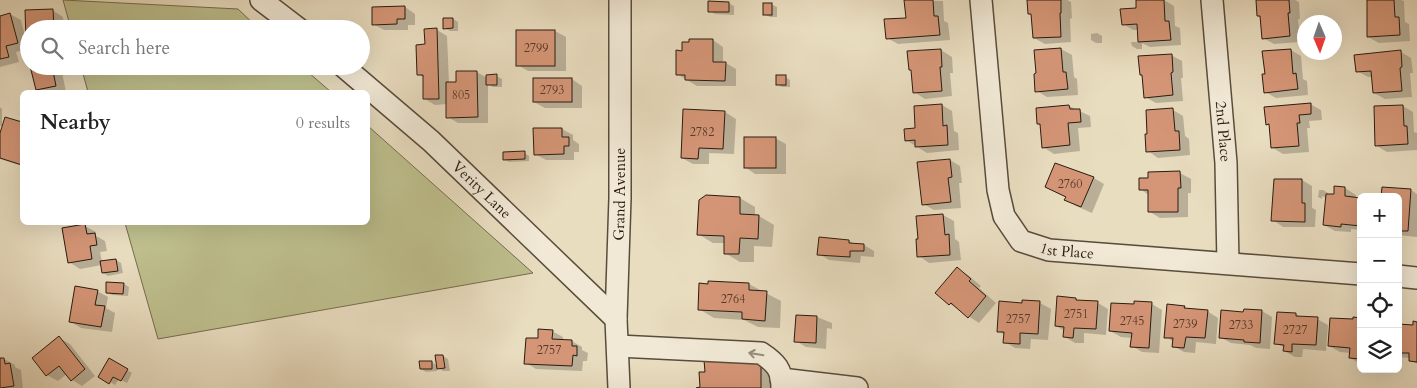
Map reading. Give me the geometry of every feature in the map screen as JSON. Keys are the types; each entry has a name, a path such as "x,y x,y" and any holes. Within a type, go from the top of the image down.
{"street":[{"path":"261,0 287,20"},
{"name":"Grand Avenue","path":"619,388 616,320 620,198 620,0"},
{"name":"1st Place","path":"981,0 998,190 1004,216 1021,241 1049,250 1357,274"},
{"name":"2nd Place","path":"1212,0 1226,163 1228,263"},
{"name":"Verity Lane","path":"354,75 432,141 616,320"},
{"path":"1402,276 1417,278"},
{"path":"618,346 761,353 774,361 780,371 782,384 857,388"}],"green space":[{"path":"63,0 238,9 250,20 69,20"},
{"path":"83,75 311,75 329,90 87,90"},
{"path":"370,128 533,273 158,339 126,225 370,225"}],"building":[{"path":"904,0 933,0 934,16 938,16 940,35 886,39 884,19 906,18"},
{"path":"1027,0 1061,0 1061,37 1033,38 1031,14 1028,14"},
{"path":"1136,0 1164,0 1165,21 1169,21 1171,40 1138,42 1137,24 1122,25 1120,9 1136,8"},
{"path":"1256,0 1289,0 1290,36 1262,39 1260,16 1257,16"},
{"path":"1367,0 1394,0 1395,17 1399,17 1400,35 1367,37"},
{"path":"708,1 729,2 729,12 708,12"},
{"path":"763,3 772,3 772,15 763,15"},
{"path":"405,6 405,19 397,19 397,24 372,25 372,7"},
{"path":"53,9 54,20 25,20 25,10"},
{"path":"10,13 18,43 6,46 9,57 0,59 0,16"},
{"path":"443,18 453,18 453,28 443,29"},
{"path":"437,28 439,99 423,99 423,75 417,75 416,45 425,44 424,29"},
{"path":"516,30 555,30 555,66 516,66"},
{"path":"689,39 713,39 713,62 726,62 725,81 685,80 685,75 676,75 676,50 682,51 682,42 689,42"},
{"path":"1061,48 1063,72 1066,72 1068,89 1035,92 1034,50"},
{"path":"941,49 942,91 913,93 907,51"},
{"path":"1291,49 1293,74 1296,73 1298,89 1264,93 1262,74 1265,74 1262,51"},
{"path":"1401,50 1402,91 1373,93 1371,71 1356,72 1354,55"},
{"path":"1172,54 1173,95 1144,98 1138,56"},
{"path":"456,71 477,71 478,117 446,118 446,82 456,82"},
{"path":"497,74 497,85 486,85 486,75"},
{"path":"32,75 54,75 56,86 36,90"},
{"path":"776,75 786,75 786,85 776,85"},
{"path":"533,78 572,78 572,102 533,102"},
{"path":"1311,103 1311,114 1299,115 1300,123 1297,123 1299,146 1271,148 1269,124 1266,125 1264,107"},
{"path":"942,104 943,126 947,125 948,145 915,147 915,140 905,141 904,129 915,128 914,106"},
{"path":"1069,105 1070,109 1080,109 1081,122 1068,123 1070,145 1042,148 1040,124 1037,124 1036,108"},
{"path":"1403,105 1404,126 1407,126 1408,144 1375,146 1374,106"},
{"path":"1173,108 1175,131 1179,131 1180,150 1146,152 1146,110"},
{"path":"683,109 725,111 723,149 699,148 698,159 681,158"},
{"path":"5,117 20,121 20,164 0,158 0,133"},
{"path":"533,128 562,128 562,137 569,137 569,146 564,146 564,154 534,155"},
{"path":"744,137 776,137 776,168 744,168"},
{"path":"525,151 525,159 503,160 503,152"},
{"path":"950,159 952,177 948,178 951,202 922,205 917,162"},
{"path":"1055,163 1094,177 1081,207 1064,200 1066,197 1045,187"},
{"path":"1180,171 1181,188 1178,188 1178,212 1148,212 1148,190 1139,190 1139,178 1148,178 1148,172"},
{"path":"1274,179 1302,179 1302,203 1305,203 1305,222 1271,221"},
{"path":"1334,186 1345,187 1345,196 1357,198 1357,226 1341,224 1341,227 1323,225 1326,194 1334,194"},
{"path":"1382,187 1411,189 1408,231 1402,231 1402,193 1381,193"},
{"path":"706,195 740,197 740,214 759,215 758,239 740,238 739,254 724,254 724,236 697,235 699,200"},
{"path":"943,214 945,235 949,234 950,255 917,257 916,216"},
{"path":"85,225 87,234 95,233 97,245 90,246 92,259 68,263 62,228"},
{"path":"819,237 849,240 849,243 864,244 864,251 850,251 850,257 817,255"},
{"path":"116,259 118,271 102,273 100,261"},
{"path":"957,267 986,296 968,318 951,303 949,305 935,293"},
{"path":"708,281 749,283 749,290 767,291 765,321 742,319 742,312 698,310 699,283 708,284"},
{"path":"106,282 124,283 123,294 106,293"},
{"path":"75,286 98,290 95,305 105,306 101,327 69,322"},
{"path":"1057,296 1076,298 1076,300 1098,301 1096,329 1074,328 1073,338 1063,337 1064,327 1055,326"},
{"path":"1022,300 1040,301 1038,334 1020,333 1020,344 1003,343 1004,332 997,332 999,301 1022,303"},
{"path":"1134,301 1152,302 1149,348 1130,347 1132,333 1109,331 1111,303 1134,304"},
{"path":"1167,304 1208,310 1205,338 1186,337 1184,348 1172,347 1173,338 1164,338"},
{"path":"1244,309 1262,310 1260,343 1219,338 1221,310 1243,312"},
{"path":"1277,312 1296,313 1296,316 1318,317 1316,345 1292,344 1292,352 1283,351 1284,345 1274,344"},
{"path":"796,315 817,316 816,343 794,342"},
{"path":"1353,317 1357,318 1357,359 1349,358 1350,348 1328,346 1330,318 1353,319"},
{"path":"1413,321 1417,322 1417,362 1409,361 1409,353 1402,353 1402,324 1413,325"},
{"path":"538,329 553,330 552,339 572,340 572,346 577,346 577,356 573,355 572,366 524,364 526,338 538,338"},
{"path":"59,336 85,369 71,381 59,366 46,376 32,358"},
{"path":"435,355 443,355 445,368 437,369"},
{"path":"0,358 4,358 5,364 10,363 14,386 0,388"},
{"path":"109,358 128,369 121,381 113,377 109,384 98,377"},
{"path":"761,359 761,388 696,388 700,387 699,372 705,372 704,360"},
{"path":"419,361 432,361 432,369 420,369"}]}
